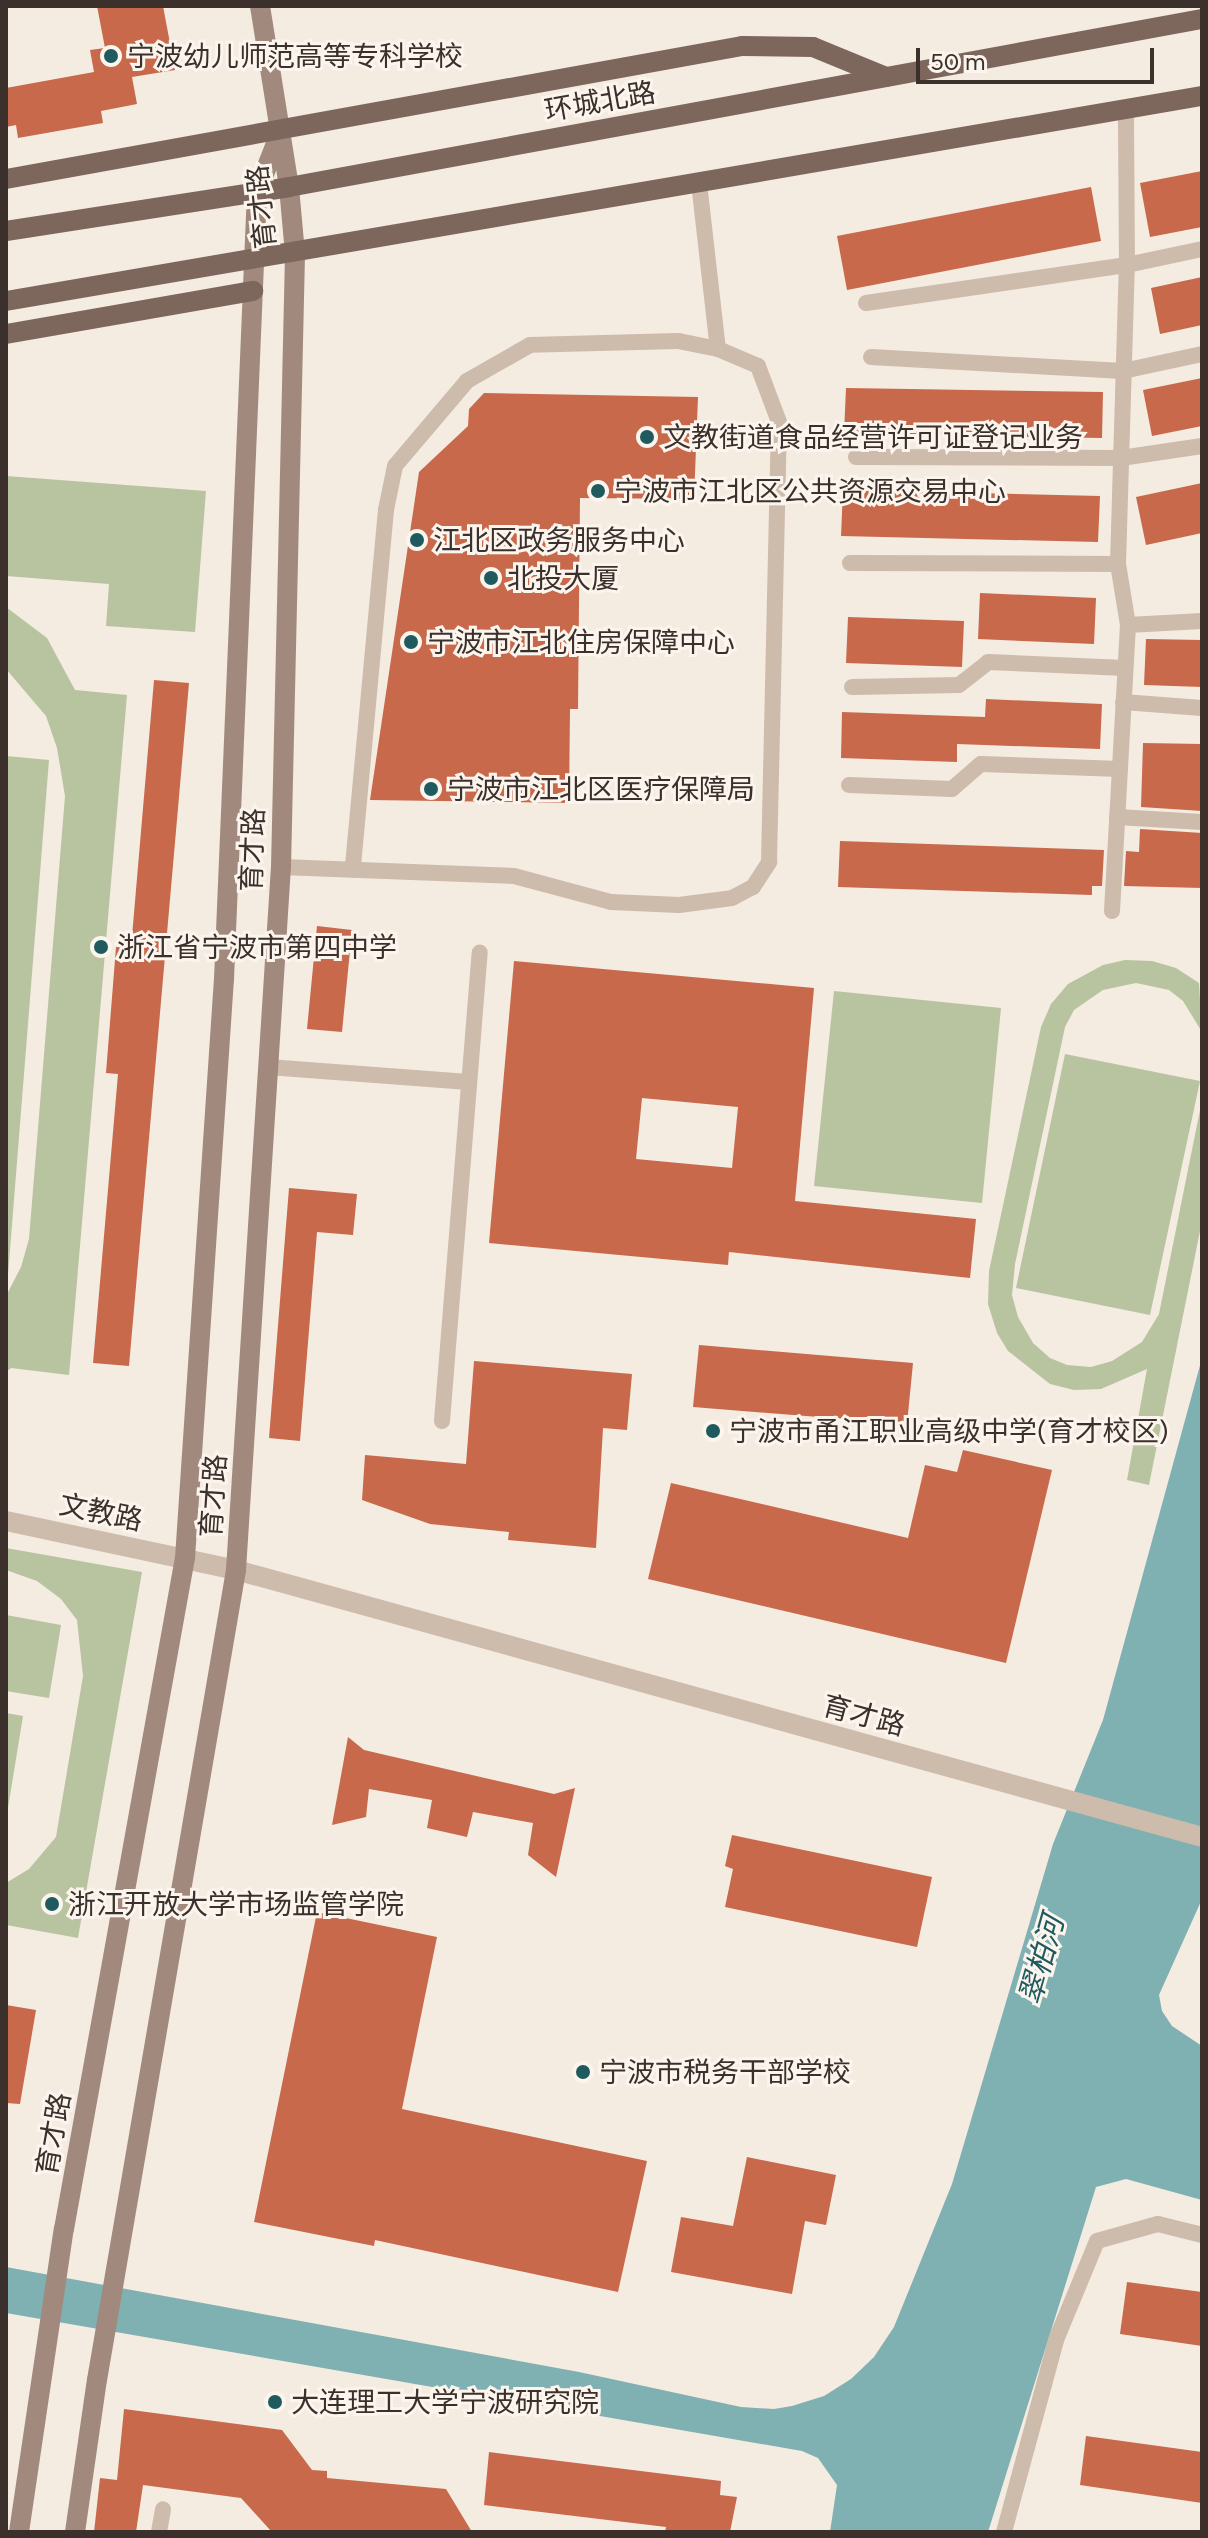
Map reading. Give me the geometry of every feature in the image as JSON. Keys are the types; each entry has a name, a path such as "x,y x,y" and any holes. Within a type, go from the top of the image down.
{"main road":[{"name":"育才路","path":"75,2532 97,2380 236,1570 281,867 295,254 289,187 260,6"},
{"name":"环城北路","path":"6,231 289,187 1202,19"},
{"path":"6,179 280,132 742,46 813,47 886,77"},
{"path":"6,301 295,254 1202,96"},
{"name":"育才路","path":"19,2532 64,2229 185,1558 224,979 257,192 280,132"},
{"path":"6,334 253,291"}],"street":[{"name":"文教路","path":"6,1521 185,1558"},
{"name":"育才路","path":"185,1558 1202,1837"}],"lane":[{"path":"1112,911 1128,625 1118,564 1127,265 1126,109"},
{"path":"699,183 718,349"},
{"path":"866,303 1127,265 1202,249"},
{"path":"281,867 514,876 611,902 679,905 732,898 753,887 769,862 779,422 758,366 718,349 678,341 530,345 467,381 395,466 386,510 353,869"},
{"path":"871,357 1123,371 1202,354"},
{"path":"856,457 1121,458 1202,446"},
{"path":"850,563 1118,564"},
{"path":"1128,625 1202,621"},
{"path":"852,687 959,685 988,662 1125,668"},
{"path":"1123,702 1202,708"},
{"path":"849,785 952,789 981,764 1120,769"},
{"path":"1117,817 1202,822"},
{"path":"442,1421 480,953"},
{"path":"268,1067 468,1082"},
{"path":"1004,2532 1056,2340 1097,2241 1158,2224 1202,2235"},
{"path":"159,2532 163,2509"}],"green space":[{"path":"6,476 206,491 195,632 106,626 109,584 6,576"},
{"path":"6,607 47,638 75,690 127,695 69,1375 11,1368 6,1372 6,1296 21,1267 29,1239 65,796 57,748 46,716 6,669"},
{"path":"6,756 49,760 8,1275 6,1275"},
{"path":"1125,960 1152,961 1176,968 1199,983 1202,1032 1183,1001 1169,990 1136,983 1103,990 1074,1010 1065,1027 1015,1264 1012,1295 1018,1317 1033,1343 1050,1358 1067,1365 1091,1367 1112,1361 1142,1342 1159,1314 1202,1100 1202,1221 1149,1485 1127,1480 1147,1369 1101,1389 1074,1390 1050,1384 1008,1351 997,1333 988,1304 989,1271 1041,1027 1051,1004 1068,984 1103,965"},
{"path":"834,991 1001,1008 982,1203 814,1186"},
{"path":"1065,1054 1200,1081 1150,1315 1016,1288"},
{"path":"6,1548 142,1572 78,1938 6,1925 6,1883 29,1869 56,1837 83,1676 77,1620 61,1599 37,1581 6,1570"},
{"path":"6,1615 61,1625 49,1698 6,1691"},
{"path":"6,1713 23,1716 6,1820"}],"water":[{"name":"翠柏河","path":"1202,1358 1202,1899 1159,1995 1162,2011 1172,2026 1202,2046 1202,2200 1126,2179 1096,2187 988,2532 830,2532 837,2485 818,2458 802,2451 6,2313 6,2267 579,2372 741,2407 774,2409 792,2406 824,2396 851,2379 874,2357 894,2327 952,2184 1053,1844 1103,1720"}],"building":[{"path":"97,6 163,6 175,70 132,77 137,104 101,111 103,123 18,138 16,125 6,127 6,88 94,72 90,50 105,48"},
{"path":"1202,171 1202,227 1150,237 1140,183"},
{"path":"1091,187 1101,241 847,290 837,236"},
{"path":"1202,277 1202,325 1160,334 1151,288"},
{"path":"1202,378 1202,426 1152,436 1143,390"},
{"path":"846,388 1103,392 1102,438 844,434"},
{"name":"北投大厦","path":"484,393 698,397 694,499 580,498 578,709 570,709 569,803 370,800 419,472 468,426 469,409"},
{"path":"1202,483 1202,533 1146,545 1136,497"},
{"path":"843,490 1100,496 1098,542 841,536"},
{"path":"980,593 1096,598 1094,644 978,639"},
{"path":"848,617 964,621 962,667 846,663"},
{"path":"1146,639 1202,640 1202,687 1144,685"},
{"path":"154,680 189,683 129,1366 93,1363 118,1074 106,1073 116,947 131,948"},
{"path":"986,699 1102,704 1100,749 957,744 957,762 841,758 842,712 985,717"},
{"path":"1143,743 1202,744 1202,811 1141,807"},
{"path":"1140,829 1202,833 1202,888 1124,886 1126,851 1139,852"},
{"path":"840,841 1104,850 1102,886 1092,886 1092,895 838,887"},
{"path":"317,926 352,930 342,1032 307,1029"},
{"path":"514,961 814,988 795,1201 976,1219 970,1278 729,1252 728,1265 489,1243","holes":["642,1098 738,1107 732,1168 636,1159"]},
{"path":"289,1188 357,1194 353,1235 317,1232 300,1441 269,1438"},
{"path":"699,1345 913,1363 907,1424 693,1407"},
{"path":"474,1361 632,1374 627,1430 603,1428 596,1548 508,1540 509,1532 430,1524 362,1500 365,1455 466,1464"},
{"path":"963,1450 1052,1470 1006,1663 648,1579 671,1483 908,1538 925,1465 957,1472"},
{"path":"348,1737 364,1750 554,1794 575,1788 556,1877 528,1855 533,1823 473,1812 467,1837 427,1828 432,1800 369,1789 366,1817 332,1825"},
{"path":"732,1835 932,1877 917,1947 725,1907 733,1869 725,1866"},
{"path":"317,1912 437,1937 402,2109 647,2161 618,2292 375,2240 374,2246 254,2222"},
{"path":"6,2005 36,2010 20,2104 6,2103"},
{"path":"747,2157 836,2175 826,2225 805,2221 792,2294 671,2272 681,2217 733,2226"},
{"path":"1127,2282 1202,2292 1202,2346 1120,2334"},
{"path":"124,2409 282,2430 312,2470 327,2471 327,2478 446,2489 472,2532 271,2531 241,2498 143,2485 136,2532 94,2532 100,2478 117,2480"},
{"path":"1086,2436 1202,2452 1202,2503 1080,2485"},
{"path":"489,2452 721,2481 720,2495 737,2497 730,2532 665,2532 666,2527 484,2505"}],"place":[{"name":"宁波幼儿师范高等专科学校","path":"111,56"},
{"name":"文教街道食品经营许可证登记业务","path":"647,437"},
{"name":"宁波市江北区公共资源交易中心","path":"598,491"},
{"name":"江北区政务服务中心","path":"417,540"},
{"name":"北投大厦","path":"491,578"},
{"name":"宁波市江北住房保障中心","path":"411,642"},
{"name":"宁波市江北区医疗保障局","path":"431,789"},
{"name":"浙江省宁波市第四中学","path":"101,947"},
{"name":"宁波市甬江职业高级中学(育才校区)","path":"713,1431"},
{"name":"浙江开放大学市场监管学院","path":"52,1904"},
{"name":"宁波市税务干部学校","path":"583,2072"},
{"name":"大连理工大学宁波研究院","path":"275,2402"}]}
